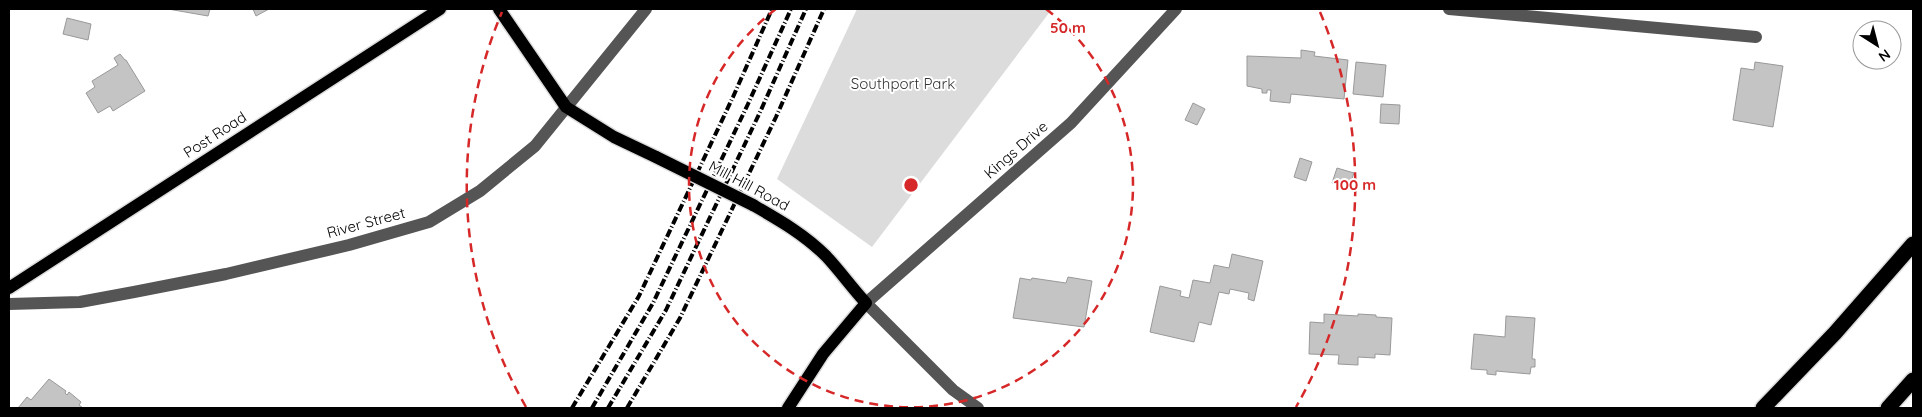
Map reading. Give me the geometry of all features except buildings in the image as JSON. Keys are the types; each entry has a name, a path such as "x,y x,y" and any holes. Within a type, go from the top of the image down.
{"highway":[{"path":"1763,408 1834,333 1913,244"},
{"path":"1888,408 1913,380"}],"main road":[{"name":"Post Road","path":"9,288 440,9"},
{"name":"Mill Hill Road","path":"499,9 566,107 614,137 753,205 788,225 826,256 866,303"},
{"path":"788,408 823,354 866,303"}],"street":[{"name":"River Street","path":"9,304 80,302 226,274 349,245 429,222 480,191 535,146 646,9"},
{"name":"Kings Drive","path":"866,303 1071,123 1176,9"},
{"path":"1449,9 1756,37"},
{"name":"Mill Hill Road","path":"866,303 953,390 978,408"}],"green space":[{"name":"Southport Park","path":"857,9 1052,9 872,247 777,179"}],"railway":[{"path":"572,408 639,296 733,97 772,9"},
{"path":"592,408 653,303 791,9"},
{"path":"608,408 666,310 761,110 806,9"},
{"path":"627,408 680,318 776,117 824,9"}]}
